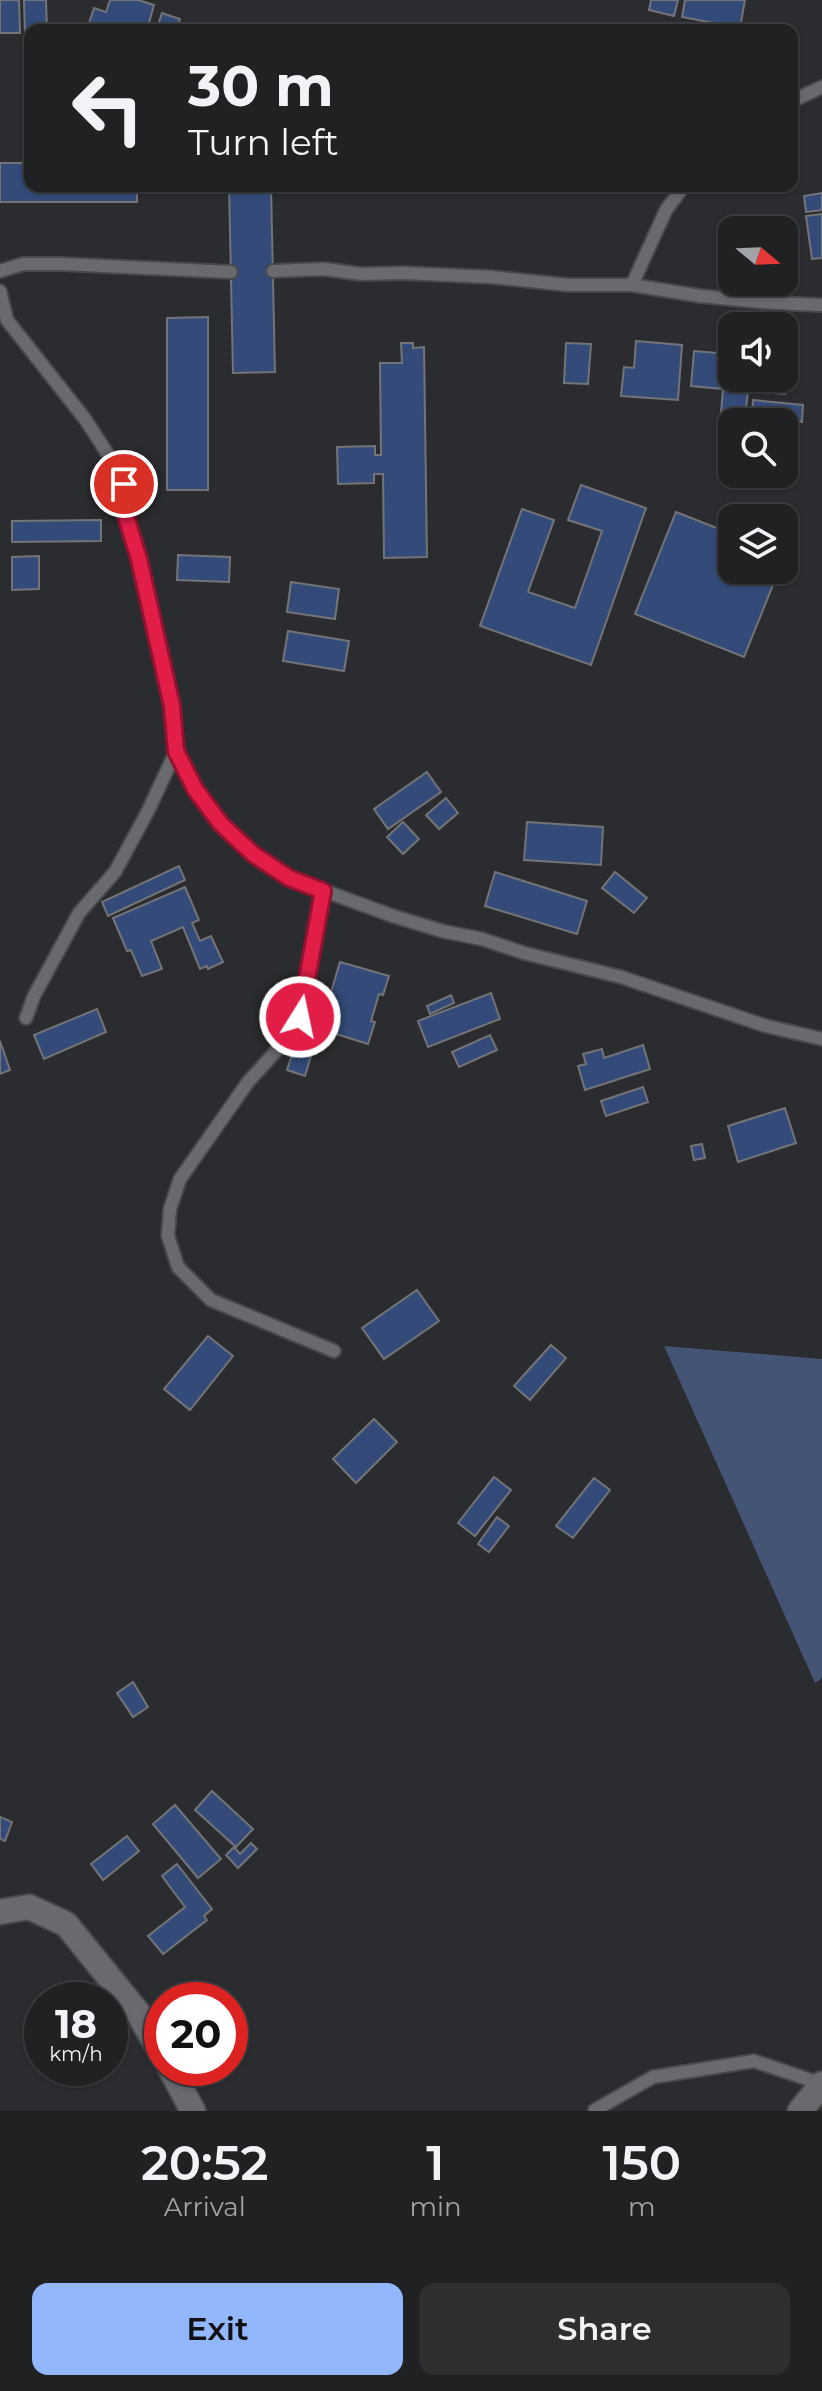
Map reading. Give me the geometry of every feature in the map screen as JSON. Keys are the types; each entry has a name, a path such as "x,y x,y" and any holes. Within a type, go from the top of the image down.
{"street":[{"path":"0,1912 29,1907 66,1924 144,2023"},
{"path":"809,2108 822,2084"},
{"path":"180,2086 193,2111"}],"lane":[{"path":"798,98 822,87"},
{"path":"632,285 666,210 680,192"},
{"path":"0,271 23,264 61,264 231,272"},
{"path":"273,271 324,269 361,274 491,277 568,285 632,285 700,296 822,305"},
{"path":"0,291 7,320 85,419 124,484 127,520 139,559 172,706 176,751 195,789 221,824 253,854 289,878 442,931 621,977 766,1026 822,1039"},
{"path":"26,1018 34,996 79,913 115,872 176,751"},
{"path":"323,891 300,1017 278,1049 248,1082 180,1179 170,1209 168,1236 178,1267 211,1300 334,1351"},
{"path":"595,2110 653,2077 754,2061 822,2084"}],"shaded area":[{"path":"664,1346 822,1359 822,1678 815,1683"}],"building":[{"path":"0,0 19,0 20,33 0,33"},
{"path":"24,0 46,0 47,24 25,24"},
{"path":"110,0 138,0 154,5 149,24 89,24 94,8 106,12"},
{"path":"651,0 678,0 674,16 649,10"},
{"path":"685,0 745,0 741,24 719,24 682,17"},
{"path":"162,13 180,19 178,24 158,24"},
{"path":"0,163 24,163 24,192 137,192 137,202 0,202"},
{"path":"229,192 271,192 275,372 233,373"},
{"path":"822,193 822,210 806,212 804,196"},
{"path":"822,214 822,258 812,259 806,216"},
{"path":"208,317 208,490 167,490 167,318"},
{"path":"636,341 682,345 678,400 621,396 624,367 634,368"},
{"path":"401,343 413,343 413,348 424,347 427,557 384,558 383,474 374,474 374,483 338,484 337,447 375,446 375,455 381,455 380,363 402,363"},
{"path":"566,343 591,344 588,384 564,383"},
{"path":"694,351 718,353 718,389 691,386"},
{"path":"723,392 748,392 746,408 721,408"},
{"path":"753,400 803,405 802,422 798,422 798,408 753,408"},
{"path":"581,485 646,508 591,665 480,626 522,509 554,520 528,592 575,608 602,531 568,520"},
{"path":"676,512 718,528 718,584 773,584 744,657 635,614"},
{"path":"101,520 101,541 12,542 12,521"},
{"path":"178,555 230,557 229,582 177,580"},
{"path":"39,556 39,589 12,590 12,557"},
{"path":"291,582 339,589 335,619 287,612"},
{"path":"288,631 349,641 344,671 283,661"},
{"path":"427,772 441,792 388,829 374,809"},
{"path":"446,798 458,813 439,829 426,815"},
{"path":"403,822 419,839 403,854 387,837"},
{"path":"527,822 603,827 601,865 524,860"},
{"path":"179,866 185,880 108,916 102,902"},
{"path":"495,872 587,901 577,934 485,906"},
{"path":"615,872 647,898 634,913 602,888"},
{"path":"185,887 199,920 192,923 200,941 211,936 223,962 200,969 183,927 151,941 162,969 142,976 113,918"},
{"path":"340,962 389,976 383,995 379,994 368,1044 320,1029"},
{"path":"491,993 500,1019 428,1047 418,1021"},
{"path":"451,995 454,1003 430,1014 427,1006"},
{"path":"97,1009 106,1032 44,1059 34,1035"},
{"path":"300,1030 317,1036 305,1076 287,1070"},
{"path":"490,1035 497,1050 459,1067 452,1052"},
{"path":"0,1041 10,1070 0,1074"},
{"path":"643,1045 650,1069 585,1090 578,1066 586,1064 583,1054 602,1049 604,1058"},
{"path":"643,1087 648,1102 606,1116 601,1101"},
{"path":"785,1108 796,1143 738,1162 728,1126"},
{"path":"702,1144 705,1158 694,1160 691,1146"},
{"path":"417,1290 439,1321 384,1359 362,1328"},
{"path":"208,1336 233,1356 190,1410 164,1389"},
{"path":"551,1345 566,1358 530,1400 514,1386"},
{"path":"374,1419 397,1442 356,1483 333,1459"},
{"path":"494,1477 511,1490 475,1536 458,1523"},
{"path":"594,1478 610,1490 573,1538 556,1526"},
{"path":"497,1517 509,1526 489,1552 478,1544"},
{"path":"133,1682 148,1707 133,1717 117,1693"},
{"path":"212,1791 253,1829 236,1847 195,1810"},
{"path":"175,1805 221,1859 198,1878 153,1824"},
{"path":"0,1817 12,1822 5,1841 0,1839"},
{"path":"127,1836 139,1851 103,1880 91,1864"},
{"path":"251,1843 257,1849 238,1868 226,1855 234,1847 240,1854"},
{"path":"177,1864 212,1909 204,1916 207,1920 163,1954 148,1936 185,1907 162,1876"}],"route":[{"path":"124,484 127,520 139,559 172,706 176,751 195,789 221,824 253,854 289,878 323,891 300,1017"}]}
